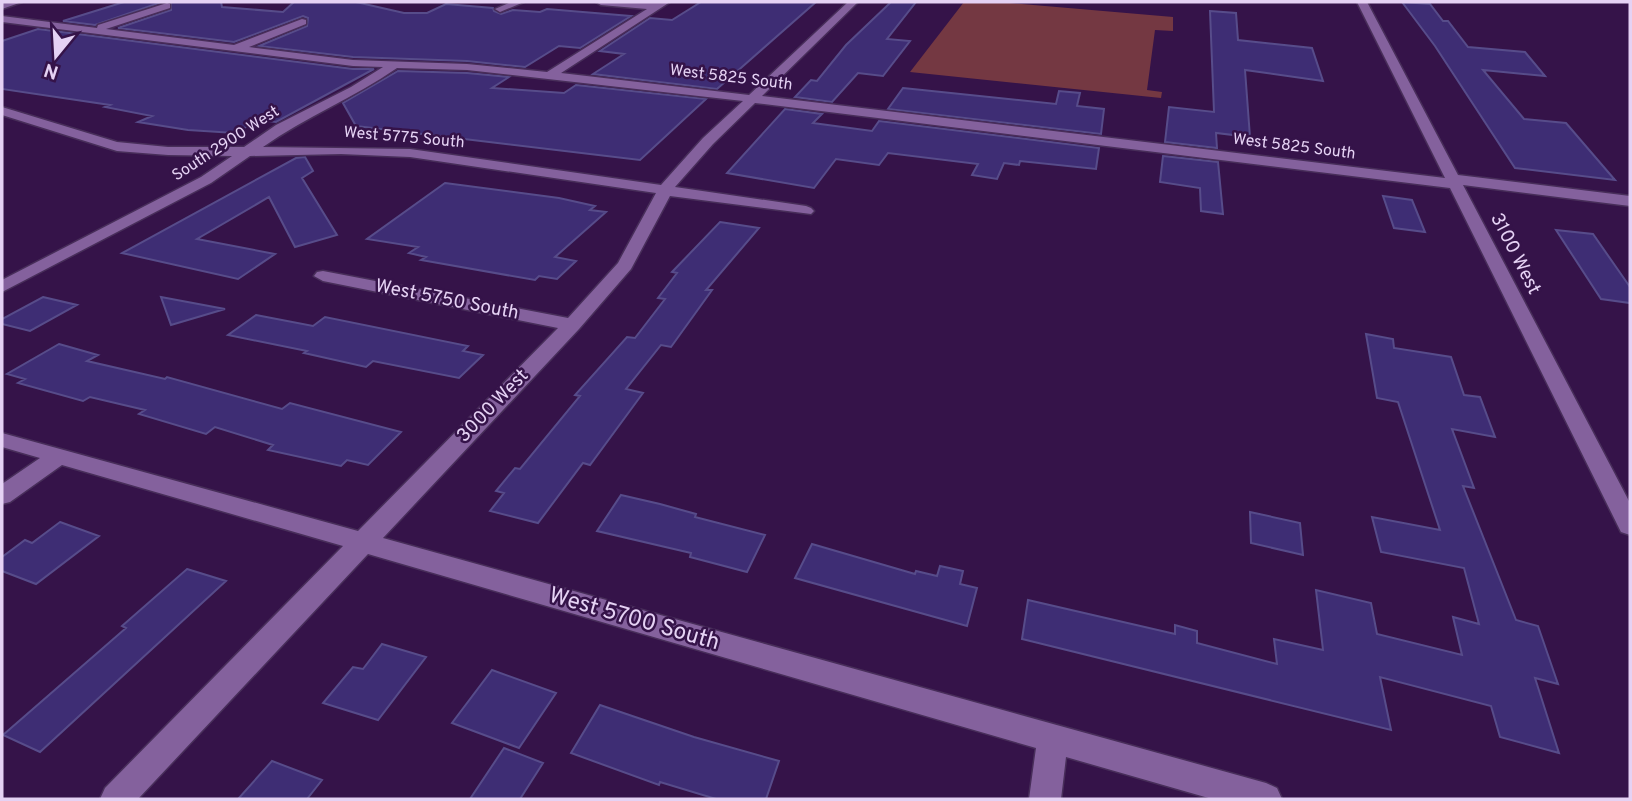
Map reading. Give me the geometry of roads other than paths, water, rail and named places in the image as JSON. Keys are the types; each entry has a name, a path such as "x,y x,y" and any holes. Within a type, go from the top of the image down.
{"street":[{"path":"2,6 17,2"},
{"path":"500,9 520,2"},
{"path":"601,2 661,5"},
{"name":"3000 West","path":"116,799 572,325 625,265 665,190 708,141 853,2"},
{"name":"3100 West","path":"1362,2 1630,526"},
{"path":"548,76 661,5"},
{"path":"95,30 167,6"},
{"name":"West 5825 South","path":"2,19 393,66 467,67 752,98 1630,201"},
{"path":"236,48 302,22"},
{"name":"South 2900 West","path":"4,284 206,180 281,128 355,90 393,66"},
{"name":"West 5775 South","path":"2,111 64,128 94,142 132,149 363,148 806,211"},
{"name":"West 5750 South","path":"323,276 572,325"},
{"name":"West 5700 South","path":"2,440 1266,799"},
{"path":"2,496 59,456"},
{"path":"1045,799 1054,739"}]}
